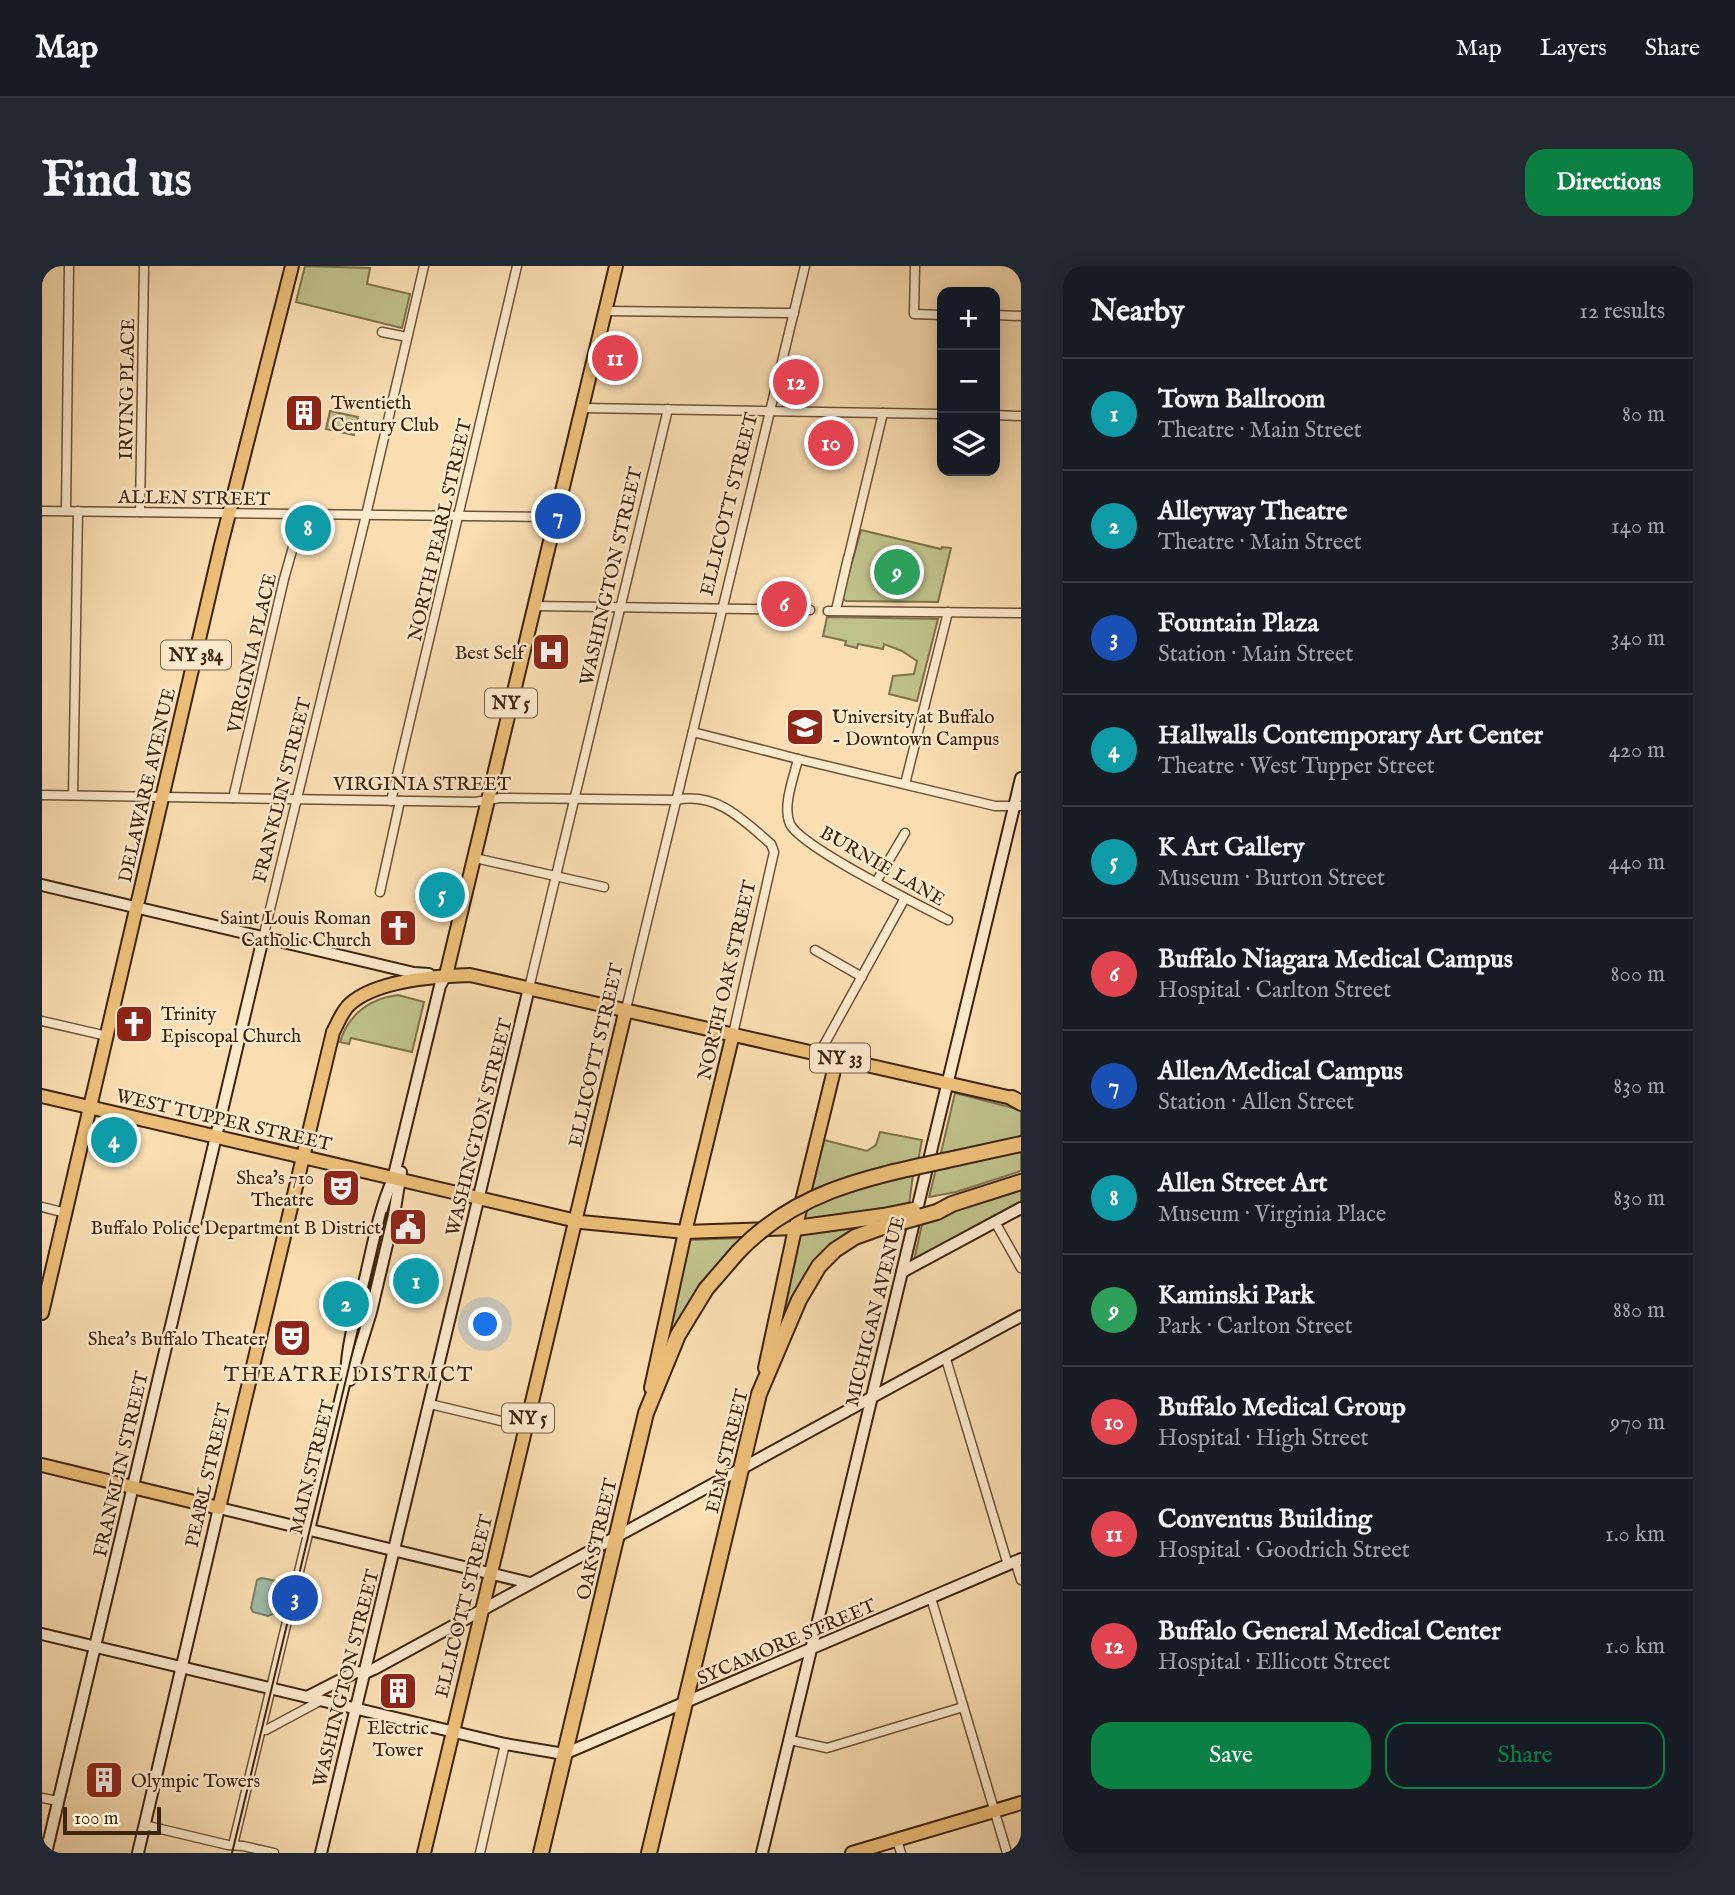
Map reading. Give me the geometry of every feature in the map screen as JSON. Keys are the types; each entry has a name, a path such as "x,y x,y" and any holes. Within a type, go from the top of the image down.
{"highway":[{"path":"646,1413 678,1335 706,1289 738,1252 773,1221 809,1199 870,1177 1021,1144"},
{"path":"796,1228 881,1222 937,1212 952,1204 1021,1182"},
{"path":"759,1394 799,1300 819,1266 835,1250 881,1222"},
{"name":"ELM STREET","path":"649,1853 759,1394"},
{"name":"OAK STREET","path":"541,1853 646,1413"}],"main road":[{"name":"DELAWARE AVENUE","path":"42,1313 45,1288 66,1213 229,514 292,266"},
{"name":"NY 5","path":"446,975 617,266"},
{"name":"PEARL STREET","path":"219,1508 333,1032 350,1004 378,988 446,975 470,975 626,1009"},
{"name":"NY 33","path":"626,1009 1018,1099"},
{"name":"ELLICOTT STREET","path":"424,1853 626,1009"},
{"name":"NORTH OAK STREET","path":"685,1232 733,1034"},
{"name":"ELM STREET","path":"759,1394 837,1058"},
{"name":"WEST TUPPER STREET","path":"42,1096 575,1221 685,1232 796,1228"},
{"name":"OAK STREET","path":"646,1413 685,1232"},
{"path":"42,1465 219,1508"},
{"path":"852,1853 1021,1803"}],"street":[{"path":"65,511 69,266"},
{"name":"IRVING PLACE","path":"140,512 144,266"},
{"name":"FRANKLIN STREET","path":"46,1853 424,266"},
{"name":"NORTH PEARL STREET","path":"380,892 396,801 517,266"},
{"name":"ELLICOTT STREET","path":"626,1009 805,266"},
{"path":"915,266 914,314 937,315"},
{"path":"606,311 794,313"},
{"path":"1000,316 1021,316"},
{"path":"382,332 407,337"},
{"path":"582,408 937,414"},
{"name":"WASHINGTON STREET","path":"321,1853 668,409"},
{"path":"883,413 849,556 832,610 1021,613"},
{"path":"1000,415 1021,416"},
{"name":"ALLEN STREET","path":"42,511 555,517"},
{"path":"74,795 78,511"},
{"name":"VIRGINIA PLACE","path":"233,798 284,579 302,515"},
{"path":"534,606 810,610"},
{"path":"905,784 948,612"},
{"path":"693,732 995,806 1018,806"},
{"name":"BURNIE LANE","path":"798,759 788,807 790,823 801,836 820,850 948,920"},
{"name":"MICHIGAN AVENUE","path":"762,1853 947,1083 1018,806 1021,778"},
{"name":"VIRGINIA STREET","path":"42,795 475,802 500,798 676,800"},
{"name":"NORTH OAK STREET","path":"676,800 701,799 715,802 771,844 774,852 733,1034"},
{"path":"876,882 905,833"},
{"path":"475,858 604,887"},
{"path":"42,885 414,973 446,975 440,986 396,1179"},
{"path":"819,1054 905,898"},
{"path":"815,950 862,977"},
{"path":"42,1021 107,1036"},
{"name":"MAIN STREET","path":"236,1845 346,1376 346,1357 357,1310 382,1209 396,1179"},
{"name":"MAIN STREET","path":"310,1530 371,1311 394,1215 396,1179"},
{"path":"42,1207 66,1213"},
{"path":"902,1272 1021,1208"},
{"path":"995,1222 1021,1268"},
{"path":"307,1698 356,1672 365,1673 1021,1317"},
{"path":"946,1359 1021,1580"},
{"path":"430,1404 526,1427"},
{"path":"219,1508 530,1583"},
{"name":"PEARL STREET","path":"138,1853 219,1508"},
{"name":"SYCAMORE STREET","path":"564,1754 1015,1562"},
{"path":"930,1598 1007,1853"},
{"path":"42,1634 505,1744 564,1754"},
{"name":"MAIN STREET","path":"236,1845 266,1730 272,1689"},
{"path":"266,1730 320,1701"},
{"path":"790,1740 827,1748 963,1707"},
{"path":"480,1853 505,1744"},
{"path":"42,1798 58,1801"},
{"path":"144,1825 274,1853"},
{"path":"897,1840 901,1853"}],"green space":[{"path":"305,266 370,268 367,284 410,294 402,328 296,302"},
{"path":"330,411 358,417 354,435 326,429"},
{"path":"861,530 941,549 951,548 938,602 846,601 842,598"},
{"path":"827,617 938,619 917,701 889,694 893,676 914,674 917,661 884,644 883,649 858,644 857,648 845,645 846,641 823,636"},
{"path":"398,995 424,1002 412,1052 351,1038 349,1044 340,1042 349,1023 361,1009 378,1000"},
{"path":"955,1093 1021,1110 1021,1139 940,1157"},
{"path":"880,1132 922,1140 918,1161 811,1191 824,1140 867,1151 876,1145"},
{"path":"1021,1151 1021,1171 956,1192 929,1197 936,1169"},
{"path":"913,1175 909,1205 870,1213 804,1220 807,1207 865,1185"},
{"path":"1021,1189 1021,1202 914,1260 923,1220"},
{"path":"870,1223 836,1244 779,1334 802,1233"},
{"path":"742,1238 696,1294 662,1358 688,1240"}],"shaded area":[{"path":"261,1578 277,1581 280,1585 273,1614 268,1616 253,1612 251,1608 257,1580"}],"tunnel":[{"path":"810,610 828,611"}],"tram line":[{"path":"232,1853 386,1213"}],"place":[{"name":"Conventus Building","path":"615,358"},
{"name":"Buffalo General Medical Center","path":"796,382"},
{"name":"Twentieth Century Club","path":"304,413"},
{"name":"Buffalo Medical Group","path":"831,443"},
{"name":"Allen/Medical Campus","path":"558,516"},
{"name":"Allen Street Art","path":"308,528"},
{"name":"Kaminski Park","path":"897,572"},
{"name":"Buffalo Niagara Medical Campus","path":"784,604"},
{"name":"Best Self","path":"551,652"},
{"name":"University at Buffalo - Downtown Campus","path":"805,727"},
{"name":"K Art Gallery","path":"442,895"},
{"name":"Saint Louis Roman Catholic Church","path":"398,928"},
{"name":"Trinity Episcopal Church","path":"134,1024"},
{"name":"Hallwalls Contemporary Art Center","path":"114,1140"},
{"name":"Shea's 710 Theatre","path":"341,1188"},
{"name":"Buffalo Police Department B District","path":"408,1227"},
{"name":"Town Ballroom","path":"416,1281"},
{"name":"Alleyway Theatre","path":"346,1304"},
{"name":"Shea's Buffalo Theater","path":"292,1338"},
{"name":"Fountain Plaza","path":"295,1598"},
{"name":"Electric Tower","path":"398,1691"},
{"name":"Olympic Towers","path":"104,1780"}],"district":[{"name":"THEATRE DISTRICT","path":"349,1374"}]}
